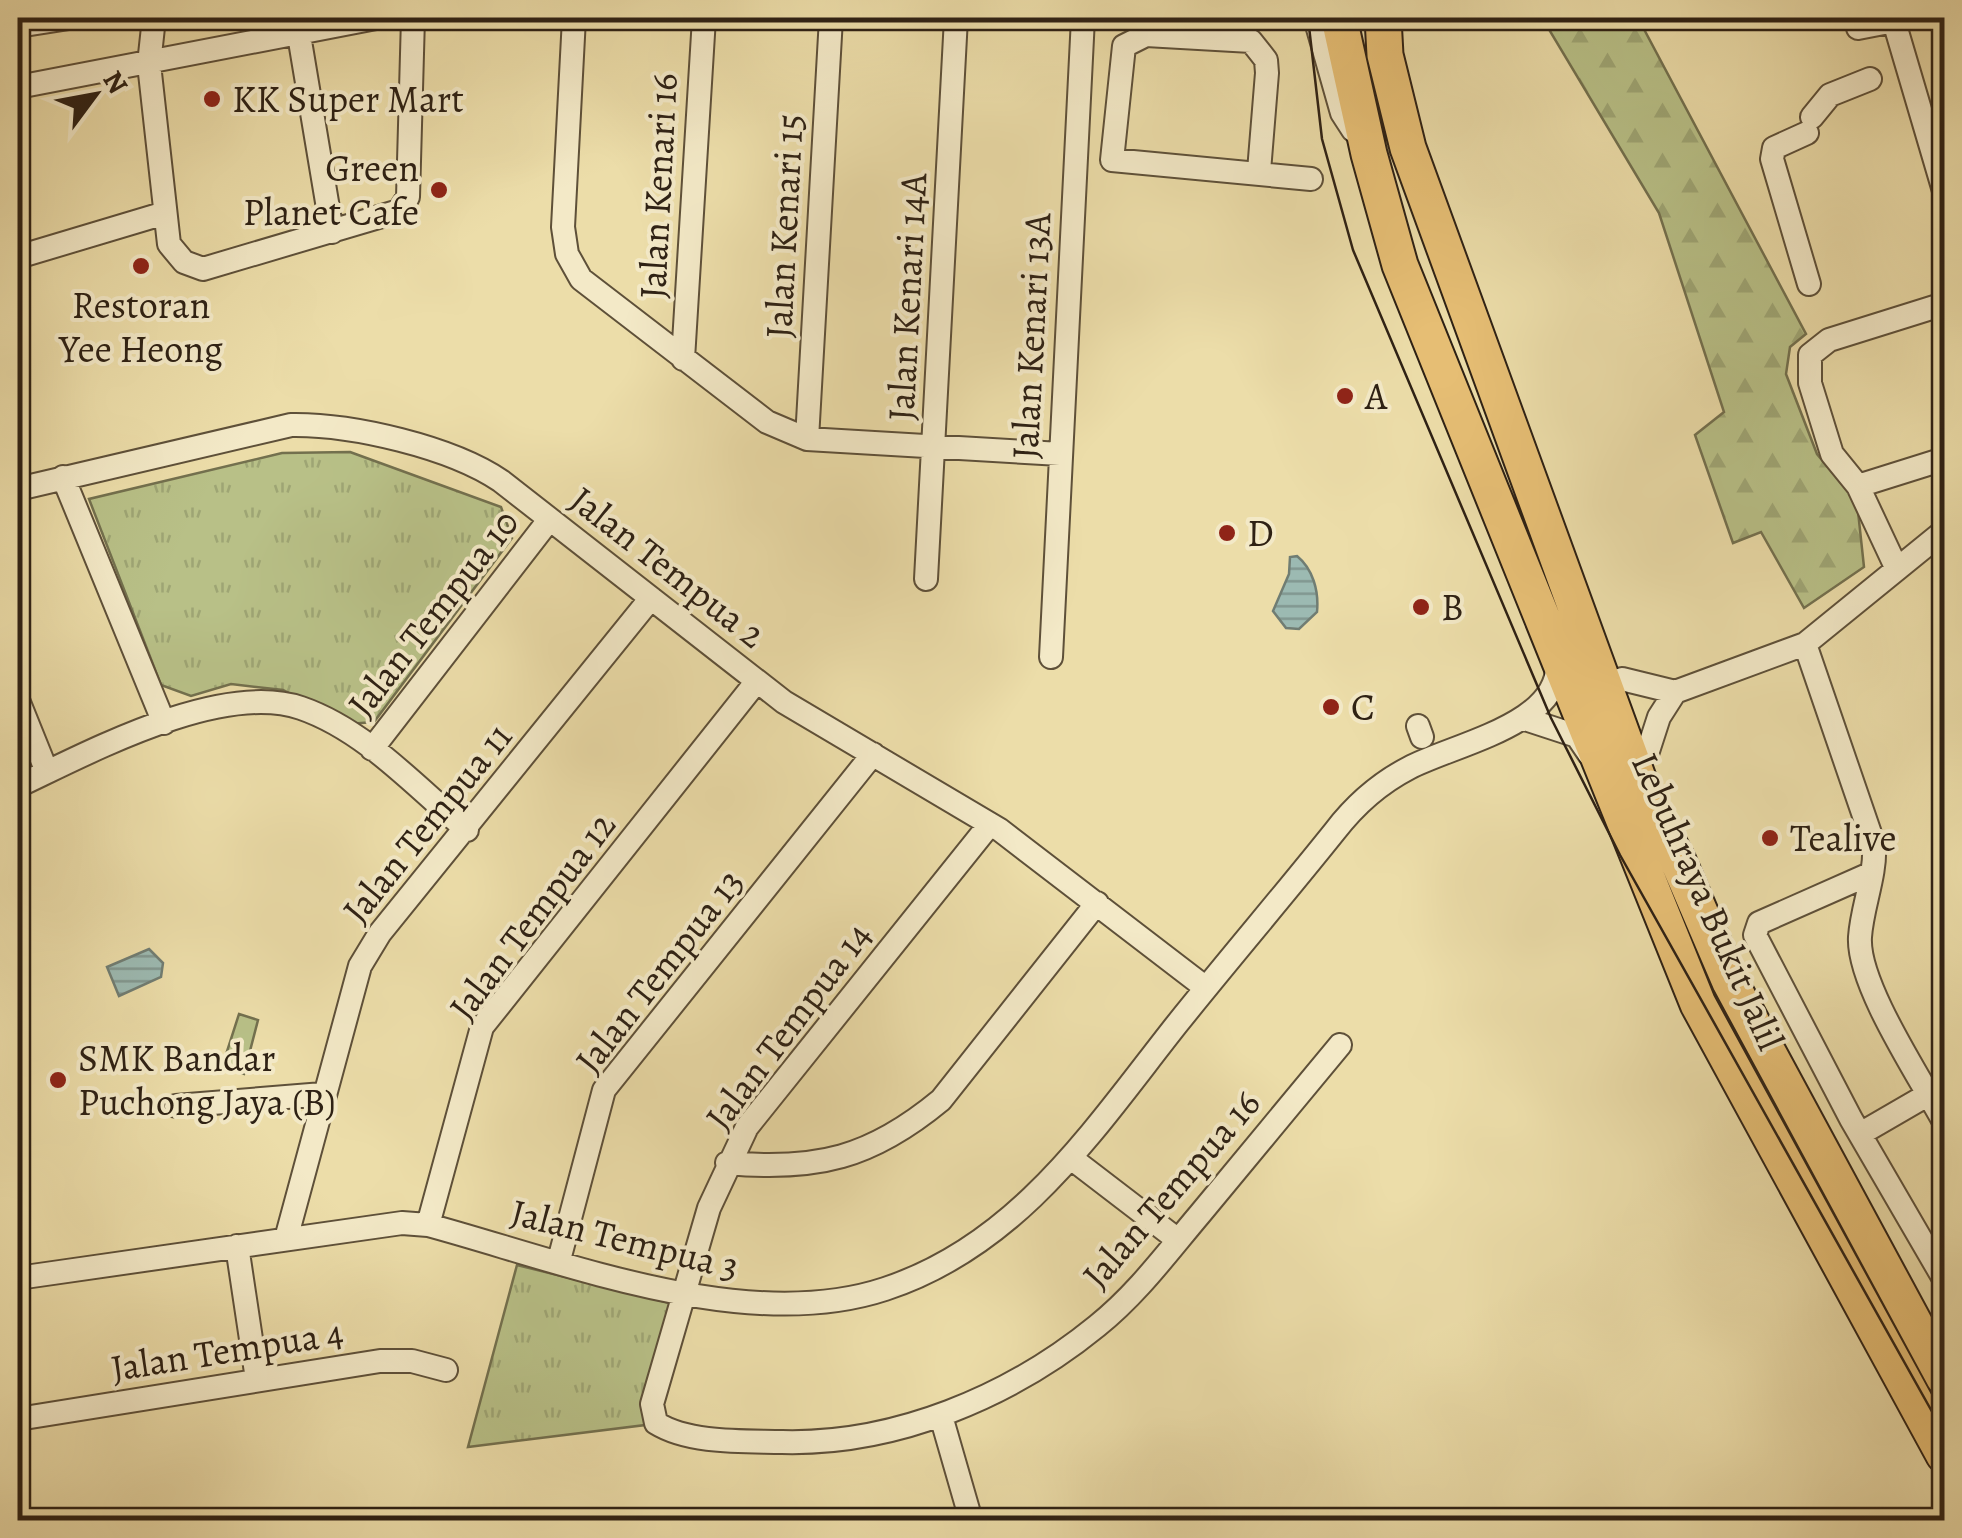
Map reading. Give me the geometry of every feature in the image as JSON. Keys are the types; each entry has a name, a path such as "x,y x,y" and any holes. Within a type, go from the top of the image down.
{"highway":[{"path":"1339,18 1369,154 1400,265 1482,478 1509,526"},
{"path":"1359,18 1362,71 1387,160 1500,473 1509,526"},
{"path":"1383,18 1385,55 1408,148 1646,800 1678,861"},
{"path":"1401,18 1415,109 1648,751 1678,861"},
{"name":"Lebuhraya Bukit Jalil","path":"1509,526 1698,1004 1944,1455"},
{"name":"Lebuhraya Bukit Jalil","path":"1678,861 1730,982 1944,1378"}],"street":[{"path":"18,26 69,18"},
{"path":"154,18 149,64 165,213 174,254 203,269 392,215 408,197 413,18"},
{"path":"18,86 376,18"},
{"name":"Jalan Kenari 16","path":"683,359 704,18"},
{"name":"Jalan Kenari 15","path":"807,439 831,18"},
{"name":"Jalan Kenari 14A","path":"926,579 956,18"},
{"name":"Jalan Kenari 13A","path":"1051,657 1083,18"},
{"path":"1315,18 1342,112 1369,154"},
{"path":"1858,28 1893,19 1944,191"},
{"path":"574,23 563,227 567,254 581,279 768,422 807,439 1060,454"},
{"path":"1258,171 1267,72 1260,49 1251,40 1194,26 1146,35 1124,46 1112,160 1311,178"},
{"path":"300,35 332,232"},
{"path":"1809,284 1772,159 1774,148 1810,125 1830,95 1870,79"},
{"path":"18,257 165,213"},
{"path":"1896,568 1858,486 1832,454 1810,383 1810,356 1829,340 1944,304"},
{"name":"Jalan Tempua 2","path":"18,488 303,425 390,440 474,465 784,702 990,824 1206,988"},
{"path":"1858,486 1944,459"},
{"path":"62,478 164,724"},
{"name":"Jalan Tempua 10","path":"372,749 549,520"},
{"path":"1622,678 1674,692 1804,644 1944,532"},
{"name":"Jalan Tempua 11","path":"286,1238 360,966 380,933 651,598"},
{"path":"1804,644 1874,844 1860,936 1867,978 1944,1122"},
{"name":"Jalan Tempua 3","path":"18,1278 386,1224 428,1225 723,1302 788,1306 883,1290 954,1260 992,1235 1071,1158 1349,814 1412,766 1525,719 1546,698 1558,675 1556,652"},
{"name":"Jalan Tempua 12","path":"428,1225 482,1027 758,681"},
{"path":"1648,751 1659,717 1674,692"},
{"path":"18,700 47,772"},
{"path":"18,786 164,724 224,706 272,702 321,717 372,749 466,830"},
{"path":"1525,719 1577,736 1614,796"},
{"name":"Jalan Tempua 13","path":"559,1260 604,1090 873,754"},
{"name":"Jalan Tempua 14","path":"685,1294 709,1208 747,1127 990,824"},
{"path":"1872,873 1755,926 1755,936 1859,1133 1944,1279"},
{"path":"727,1163 800,1167 839,1160 913,1123 941,1100 1097,903"},
{"name":"Jalan Tempua 16","path":"685,1294 652,1404 656,1423 667,1430 736,1441 809,1442 940,1416 1062,1352 1141,1286 1340,1044"},
{"path":"176,1106 324,1094"},
{"path":"1802,1116 1827,1131 1844,1129 1859,1133 1929,1094"},
{"path":"1842,1193 1844,1161 1858,1146 1859,1133"},
{"path":"1071,1158 1178,1240"},
{"path":"237,1246 258,1379"},
{"name":"Jalan Tempua 4","path":"18,1418 380,1361 412,1361 446,1370"},
{"path":"940,1416 972,1520"}],"green space":[{"path":"1538,18 1638,18 1806,334 1790,347 1786,374 1817,454 1857,502 1864,567 1804,608 1761,532 1733,543 1695,435 1724,412 1659,213 1547,26"},
{"path":"350,452 501,507 512,538 374,722 348,724 283,690 231,684 191,696 161,685 89,499 282,453"},
{"path":"239,1014 258,1020 244,1074 222,1067"},
{"path":"517,1265 670,1303 645,1425 468,1447"}],"water":[{"path":"1297,556 1311,574 1317,604 1317,612 1299,629 1286,628 1273,611 1289,574 1290,557"},
{"path":"149,949 163,963 161,977 119,996 107,967"}],"tram line":[{"path":"1308,18 1322,139 1353,250 1551,718 1620,855 1944,1433"}],"place":[{"name":"KK Super Mart","path":"212,99"},
{"name":"Green Planet Cafe","path":"439,190"},
{"name":"Restoran Yee Heong","path":"141,266"},
{"name":"A","path":"1345,396"},
{"name":"D","path":"1227,533"},
{"name":"B","path":"1421,607"},
{"name":"C","path":"1331,707"},
{"name":"Tealive","path":"1770,838"},
{"name":"SMK Bandar Puchong Jaya (B)","path":"58,1080"}]}
